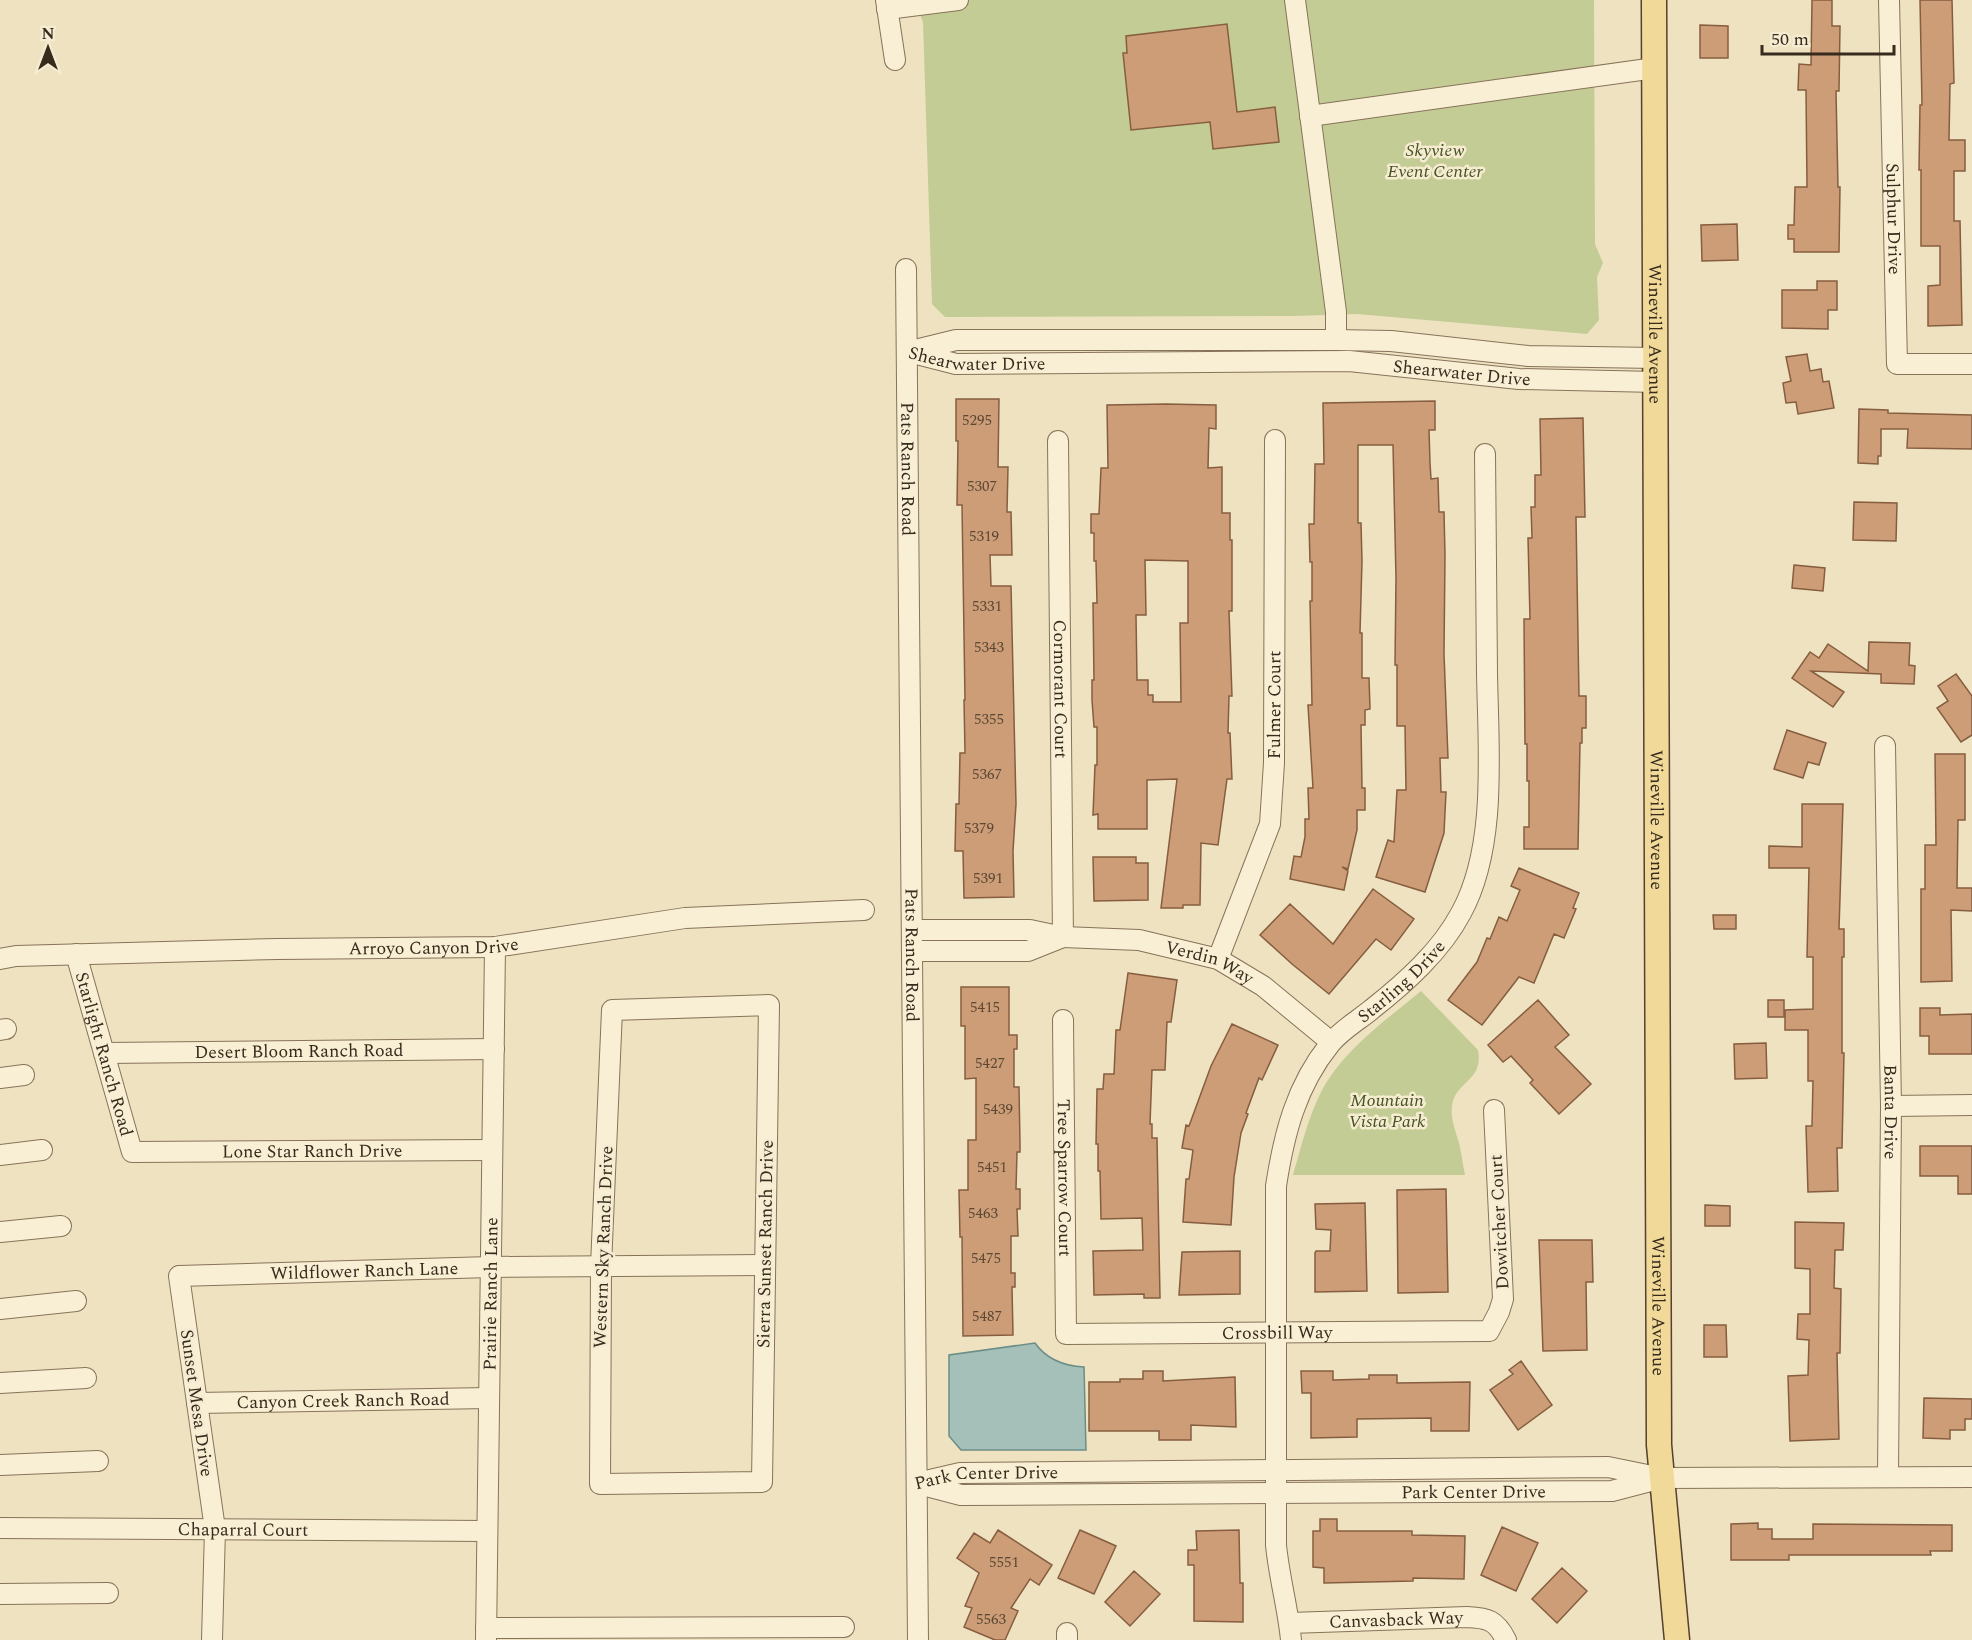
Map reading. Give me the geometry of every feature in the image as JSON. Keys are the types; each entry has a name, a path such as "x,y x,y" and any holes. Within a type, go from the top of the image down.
{"main road":[{"name":"Wineville Avenue","path":"1654,0 1659,1445 1677,1640"}],"street":[{"path":"895,60 886,5 958,0"},
{"path":"1295,0 1336,312 1336,340"},
{"name":"Sulphur Drive","path":"1889,0 1897,364 1972,364"},
{"path":"1310,116 1655,68"},
{"name":"Pats Ranch Road","path":"906,269 918,1640"},
{"name":"Shearwater Drive","path":"907,352 956,340 1391,341 1656,370"},
{"name":"Shearwater Drive","path":"907,352 956,364 1349,361 1519,379 1656,370"},
{"name":"Fulmer Court","path":"1218,958 1270,824 1274,763 1275,440"},
{"name":"Cormorant Court","path":"1058,441 1063,937"},
{"name":"Starling Drive","path":"1290,1631 1278,1565 1275,1470 1276,1186 1282,1145 1292,1109 1308,1076 1331,1042 1398,989 1441,943 1461,914 1478,874 1485,840 1488,770 1485,454"},
{"name":"Banta Drive","path":"1885,746 1891,1106 1888,1477"},
{"name":"Arroyo Canyon Drive","path":"0,959 16,956 76,954 495,947 686,918 864,910"},
{"name":"Verdin Way","path":"912,930 1030,930 1063,937 1139,940 1218,958 1263,986 1331,1042"},
{"name":"Verdin Way","path":"913,951 1028,951 1063,937"},
{"name":"Prairie Ranch Lane","path":"486,1634 495,947"},
{"name":"Starlight Ranch Road","path":"76,954 132,1152"},
{"name":"Sierra Sunset Ranch Drive","path":"600,1484 762,1482 769,1005 612,1010"},
{"name":"Western Sky Ranch Drive","path":"600,1484 601,1266 612,1010"},
{"name":"Tree Sparrow Court","path":"1062,1020 1066,1334"},
{"name":"Desert Bloom Ranch Road","path":"104,1053 494,1049"},
{"path":"0,1078 24,1075"},
{"path":"1891,1106 1972,1105"},
{"name":"Dowitcher Court","path":"1489,1331 1503,1299 1494,1110"},
{"path":"0,1155 42,1150"},
{"name":"Lone Star Ranch Drive","path":"132,1152 492,1150"},
{"path":"0,1232 61,1226"},
{"name":"Wildflower Ranch Lane","path":"179,1276 491,1267 764,1264"},
{"name":"Sunset Mesa Drive","path":"179,1276 215,1529 212,1640"},
{"path":"0,1310 76,1301"},
{"name":"Crossbill Way","path":"1066,1334 1489,1331"},
{"path":"0,1383 86,1378"},
{"name":"Canyon Creek Ranch Road","path":"197,1403 489,1398"},
{"path":"0,1465 98,1461"},
{"name":"Park Center Drive","path":"917,1483 960,1473 1608,1467 1662,1478 1972,1477"},
{"name":"Park Center Drive","path":"917,1483 961,1495 1612,1491 1662,1478"},
{"name":"Chaparral Court","path":"0,1528 487,1531"},
{"path":"0,1594 108,1593"},
{"name":"Canvasback Way","path":"1290,1631 1467,1617 1486,1618 1503,1635"},
{"path":"486,1634 844,1627"}],"green space":[{"name":"Skyview Event Center","path":"914,0 1594,0 1595,244 1603,263 1597,277 1599,320 1587,334 1357,314 945,317 932,304 923,22"},
{"name":"Mountain Vista Park","path":"1421,991 1478,1050 1477,1068 1458,1091 1452,1106 1453,1122 1465,1175 1293,1175 1312,1112 1330,1077 1353,1049"}],"water":[{"path":"1035,1343 1045,1354 1056,1361 1084,1367 1086,1450 961,1450 949,1436 949,1355"}],"building":[{"path":"1812,0 1832,0 1832,26 1840,26 1839,91 1836,91 1838,187 1840,187 1839,252 1794,252 1794,239 1788,239 1788,225 1794,225 1795,187 1807,187 1806,90 1798,90 1799,64 1811,65"},
{"path":"1920,0 1952,0 1954,83 1950,84 1949,140 1965,140 1965,171 1954,171 1954,221 1960,221 1962,325 1928,326 1928,286 1940,285 1940,246 1921,246"},
{"path":"1227,24 1237,112 1275,107 1279,142 1213,149 1210,122 1131,130 1123,53 1127,53 1126,36"},
{"path":"1700,25 1728,26 1728,58 1700,58"},
{"path":"1737,224 1738,260 1702,261 1701,225"},
{"path":"1817,281 1837,281 1837,310 1828,310 1828,329 1782,328 1782,290 1817,290"},
{"path":"1807,354 1810,371 1821,369 1823,382 1829,381 1834,408 1798,414 1796,402 1786,403 1783,383 1791,381 1786,357"},
{"path":"956,399 999,399 998,467 1008,467 1007,512 1011,512 1012,555 990,555 991,586 1011,586 1016,804 1013,851 1014,897 964,898 963,851 955,851 960,753 965,753 962,505 957,505"},
{"path":"1435,401 1435,430 1429,430 1431,479 1438,478 1439,512 1444,512 1445,555 1444,654 1448,758 1440,758 1441,792 1446,792 1444,833 1425,892 1376,877 1388,840 1394,842 1397,790 1406,790 1405,726 1397,726 1393,445 1358,445 1358,523 1361,523 1362,561 1360,633 1362,633 1362,678 1369,678 1370,709 1365,710 1365,725 1361,725 1362,788 1365,788 1365,810 1357,810 1357,830 1348,869 1342,867 1348,871 1344,890 1290,879 1294,856 1301,857 1305,837 1305,819 1309,819 1308,788 1313,788 1308,705 1312,705 1310,601 1312,601 1312,562 1310,562 1309,524 1314,524 1315,464 1324,464 1323,403"},
{"path":"1107,405 1216,405 1216,429 1209,428 1208,468 1222,467 1222,513 1230,513 1232,611 1229,611 1232,696 1229,696 1228,733 1230,733 1232,779 1227,779 1218,845 1201,843 1200,905 1183,905 1183,908 1161,908 1177,779 1147,780 1147,829 1098,829 1098,814 1093,815 1097,727 1094,727 1092,700 1093,603 1097,603 1096,561 1094,561 1094,533 1091,533 1091,514 1099,514 1101,468 1108,468","holes":["1145,560 1188,561 1188,623 1180,623 1181,702 1153,702 1153,695 1148,695 1148,680 1137,680 1136,615 1146,615"]},
{"path":"1859,409 1888,410 1888,413 1972,415 1972,449 1907,448 1908,429 1881,429 1881,456 1878,456 1878,464 1858,463"},
{"path":"1583,418 1585,517 1576,517 1579,696 1586,696 1586,728 1582,728 1582,743 1580,743 1578,849 1524,849 1524,827 1529,827 1529,781 1527,781 1527,744 1525,744 1524,619 1530,619 1528,538 1532,538 1531,507 1535,507 1535,475 1541,475 1540,419"},
{"path":"1854,502 1897,503 1896,541 1853,540"},
{"path":"1794,565 1825,568 1823,591 1792,588"},
{"path":"1869,642 1910,643 1909,665 1915,666 1914,684 1881,683 1881,674 1811,671 1844,692 1833,707 1792,678 1810,652 1819,658 1828,644 1868,671"},
{"path":"1956,674 1972,696 1972,735 1961,742 1937,708 1948,701 1938,686"},
{"path":"1787,730 1826,743 1819,765 1808,762 1803,778 1774,769"},
{"path":"1935,754 1965,754 1965,820 1958,820 1957,888 1972,888 1972,911 1951,910 1952,981 1921,982 1921,889 1925,889 1925,845 1936,845"},
{"path":"1802,804 1843,804 1839,929 1844,929 1842,1053 1844,1053 1842,1148 1837,1148 1838,1191 1808,1192 1806,1126 1812,1126 1813,1081 1808,1081 1808,1030 1785,1030 1785,1010 1813,1009 1813,957 1807,957 1809,868 1769,868 1769,846 1802,847"},
{"path":"1093,857 1136,857 1136,863 1148,863 1148,900 1094,901"},
{"path":"1519,868 1579,893 1573,908 1576,909 1564,938 1554,934 1534,983 1519,977 1482,1025 1448,1000 1477,962 1499,917 1507,921 1520,890 1511,886"},
{"path":"1373,889 1414,919 1391,950 1376,939 1329,994 1260,935 1290,904 1333,944"},
{"path":"1713,915 1736,915 1736,929 1714,929"},
{"path":"1128,973 1177,980 1171,1022 1167,1022 1165,1070 1152,1070 1150,1124 1152,1124 1152,1138 1157,1138 1160,1298 1144,1298 1144,1294 1094,1295 1093,1251 1143,1250 1142,1218 1101,1219 1100,1171 1098,1171 1098,1144 1096,1144 1097,1089 1103,1089 1104,1074 1114,1074 1116,1030 1120,1030"},
{"path":"961,987 1009,987 1009,1035 1017,1035 1017,1049 1014,1049 1014,1087 1019,1087 1020,1152 1017,1152 1016,1189 1020,1189 1020,1209 1017,1209 1018,1236 1011,1236 1011,1273 1015,1273 1015,1287 1012,1287 1013,1335 963,1336 959,1190 968,1190 968,1140 976,1140 976,1078 965,1079 965,1026 961,1026"},
{"path":"1538,1000 1569,1035 1555,1047 1591,1084 1559,1114 1530,1083 1533,1080 1511,1056 1503,1062 1488,1045"},
{"path":"1768,1000 1784,1000 1784,1017 1768,1017"},
{"path":"1920,1008 1940,1008 1940,1015 1972,1014 1972,1054 1929,1054 1929,1036 1920,1036"},
{"path":"1232,1024 1278,1045 1262,1080 1259,1078 1246,1113 1248,1114 1241,1133 1234,1177 1231,1225 1183,1222 1186,1179 1189,1179 1193,1150 1182,1148 1186,1125 1189,1126 1211,1066"},
{"path":"1766,1043 1767,1078 1735,1079 1734,1044"},
{"path":"1920,1146 1972,1146 1972,1194 1958,1194 1958,1176 1920,1176"},
{"path":"1446,1189 1448,1292 1398,1293 1397,1190"},
{"path":"1365,1203 1367,1291 1315,1292 1315,1253 1316,1251 1330,1251 1331,1230 1316,1229 1315,1204"},
{"path":"1705,1205 1730,1206 1730,1226 1705,1226"},
{"path":"1795,1222 1844,1223 1843,1250 1835,1250 1834,1288 1841,1289 1840,1353 1837,1353 1839,1439 1790,1441 1788,1376 1808,1375 1809,1340 1797,1339 1798,1314 1810,1314 1810,1269 1795,1268"},
{"path":"1539,1240 1592,1240 1593,1282 1586,1282 1587,1350 1543,1351"},
{"path":"1240,1251 1240,1294 1179,1295 1182,1252"},
{"path":"1704,1325 1726,1325 1727,1357 1704,1357"},
{"path":"1521,1361 1552,1405 1518,1430 1490,1390 1513,1374 1509,1370"},
{"path":"1143,1371 1163,1371 1163,1381 1235,1377 1236,1427 1191,1425 1191,1440 1159,1440 1159,1431 1089,1431 1089,1382 1143,1379"},
{"path":"1301,1371 1333,1371 1333,1380 1369,1379 1369,1375 1397,1375 1397,1383 1470,1382 1469,1431 1431,1431 1431,1418 1357,1419 1357,1437 1311,1438 1311,1393 1302,1393"},
{"path":"1924,1398 1972,1399 1972,1419 1965,1419 1965,1430 1950,1430 1950,1439 1923,1438"},
{"path":"1320,1519 1337,1519 1337,1531 1412,1531 1412,1535 1465,1536 1464,1579 1413,1578 1413,1581 1324,1583 1324,1568 1313,1567 1313,1531 1320,1531"},
{"path":"1758,1523 1758,1529 1772,1529 1772,1539 1813,1539 1813,1524 1952,1525 1952,1551 1930,1551 1931,1555 1789,1555 1789,1560 1731,1560 1731,1524"},
{"path":"1502,1527 1538,1543 1516,1591 1481,1575"},
{"path":"998,1530 1052,1565 1039,1585 1030,1579 1011,1608 1018,1611 1005,1640 995,1640 964,1627 972,1608 965,1606 979,1573 957,1558 974,1533 990,1543"},
{"path":"1080,1530 1116,1546 1094,1594 1058,1578"},
{"path":"1239,1530 1243,1622 1194,1621 1194,1565 1188,1565 1188,1550 1197,1550 1196,1531"},
{"path":"1562,1568 1587,1591 1557,1623 1532,1599"},
{"path":"1134,1571 1160,1594 1130,1626 1105,1602"}]}
